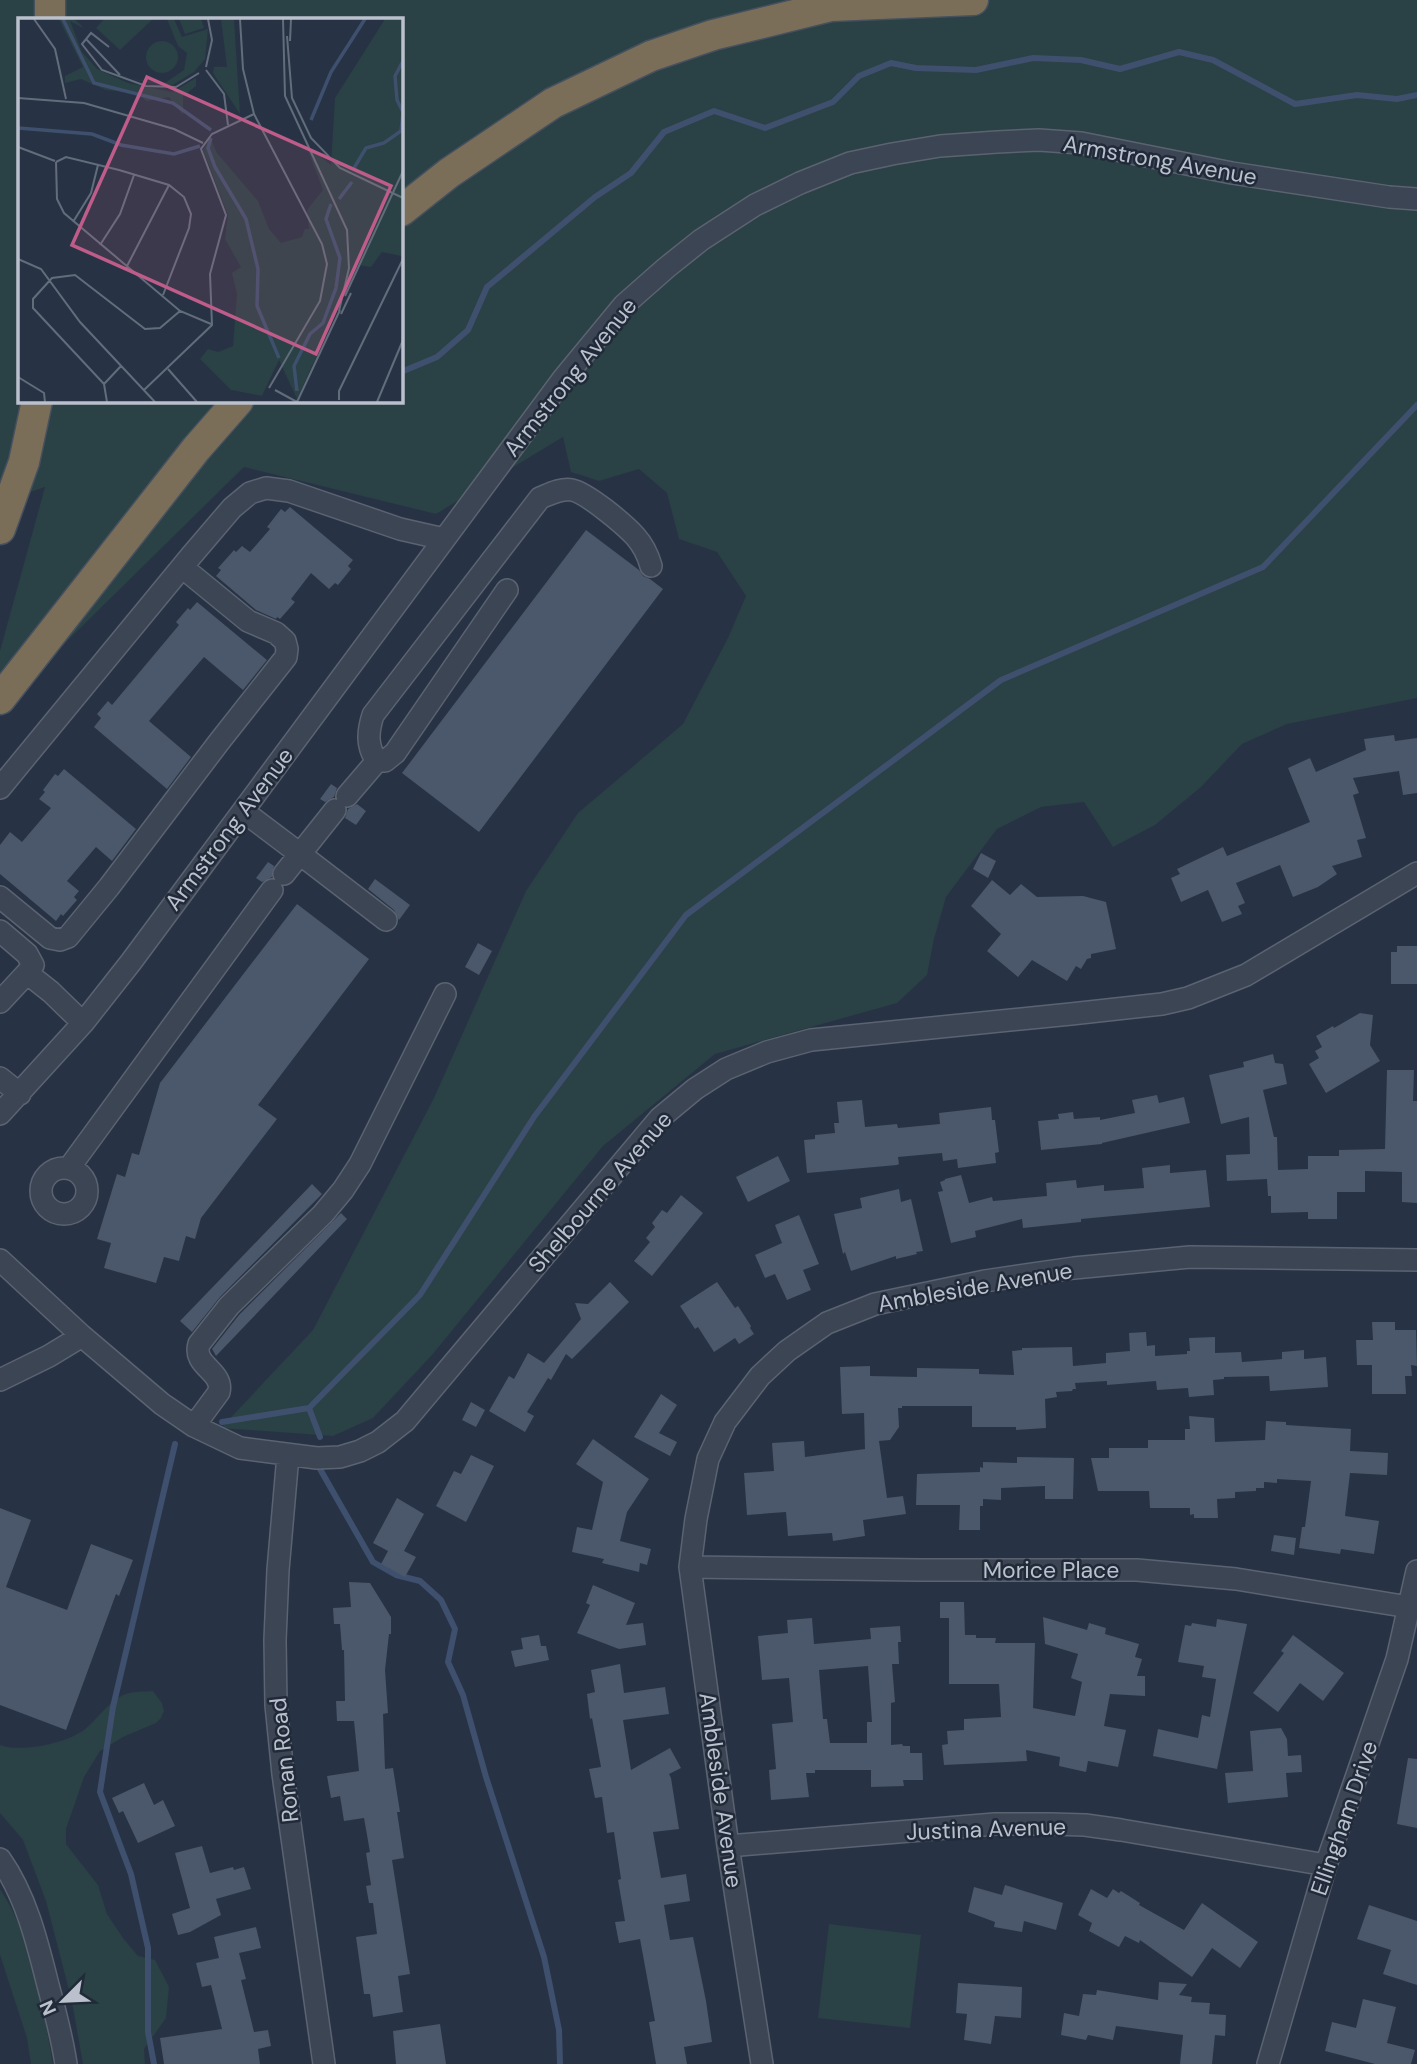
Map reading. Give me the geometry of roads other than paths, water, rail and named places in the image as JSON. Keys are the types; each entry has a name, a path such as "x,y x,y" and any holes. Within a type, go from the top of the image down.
{"highway":[{"path":"50,0 50,18"},
{"path":"402,210 449,173 553,103 651,56 713,35 831,6 973,0"},
{"path":"0,528 24,462 37,402"},
{"path":"0,699 188,460 237,402"}],"street":[{"name":"Armstrong Avenue","path":"0,1114 83,1023 131,962 563,379 624,305 701,240 755,205 850,163 940,146 1039,140 1081,143 1232,173 1417,200"},
{"path":"0,788 182,566 232,508 250,494 265,488 289,491 400,529 444,539"},
{"path":"377,761 369,739 373,715 540,498 555,491 571,490 588,496 635,535 648,555 651,566"},
{"path":"0,897 51,938 60,940 68,937 286,657 288,649 285,641 276,633 248,621 182,566"},
{"path":"69,1168 278,882 377,761 385,761 395,753 507,590"},
{"path":"243,811 386,920"},
{"name":"Shelbourne Avenue","path":"0,1260 82,1336 162,1404 194,1426 240,1448 317,1458 340,1457 378,1442 405,1421 660,1118 695,1089 726,1069 767,1052 811,1040 1162,1004 1188,998 1246,975 1417,873"},
{"path":"0,931 30,957 33,965 0,1002"},
{"path":"27,973 83,1023"},
{"path":"194,1426 219,1392 220,1385 218,1379 200,1360 197,1349 199,1344 229,1306 343,1191 360,1164 445,994"},
{"path":"0,1078 20,1094"},
{"name":"Ambleside Avenue","path":"762,2064 728,1846 690,1567 696,1518 708,1459 725,1422 760,1376 787,1351 827,1323 876,1304 985,1281 1074,1268 1190,1257 1417,1260"},
{"path":"0,1380 82,1336"},
{"name":"Ronan Road","path":"288,1455 276,1605 276,1705 324,2064"},
{"name":"Morice Place","path":"690,1567 1137,1570 1236,1579 1409,1607"},
{"name":"Ellingham Drive","path":"1268,2064 1326,1865 1397,1658 1417,1571"},
{"name":"Justina Avenue","path":"728,1846 995,1824 1085,1825 1326,1865"},
{"path":"0,1858 22,1897 63,2042 66,2064"}],"waterway":[{"path":"402,372 437,357 468,330 487,287 595,197 631,173 664,132 714,111 765,128 833,102 859,76 891,63 916,68 976,70 1033,58 1081,60 1120,69 1179,52 1213,60 1295,104 1357,95 1397,99 1417,95"},
{"path":"222,1422 309,1408 420,1295 534,1117 686,915 1001,680 1263,567 1417,405"},
{"path":"309,1408 320,1437"},
{"path":"154,2064 148,2032 148,1948 131,1874 100,1792 113,1707 175,1444"},
{"path":"320,1469 373,1562 396,1575 420,1581 441,1600 455,1629 448,1662 463,1695 486,1777 544,1957 559,2030 560,2064"}]}
